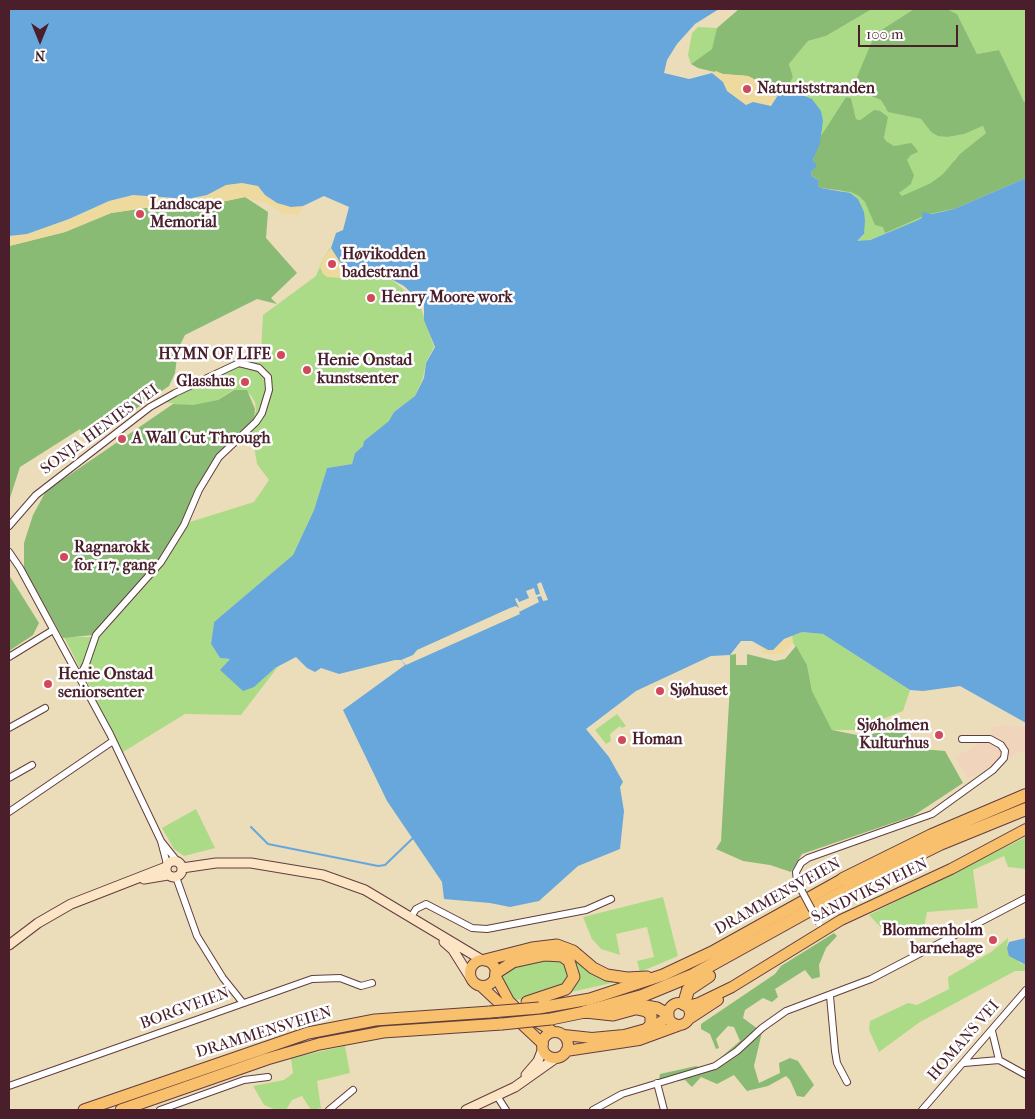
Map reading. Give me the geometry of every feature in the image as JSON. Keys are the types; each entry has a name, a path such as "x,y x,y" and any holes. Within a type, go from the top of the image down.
{"highway":[{"name":"DRAMMENSVEIEN","path":"84,1110 308,1033 375,1020 472,1013 487,1009 539,1008 590,998 663,974 712,952 843,878 932,835 1026,795"},
{"name":"DRAMMENSVEIEN","path":"121,1110 267,1059 319,1044 383,1032 551,1019 585,1012 668,986 754,942 865,881 940,844 1026,808"},
{"path":"686,1005 686,994 693,985 742,957 754,942"},
{"path":"483,960 532,948 557,945 573,951 593,968 614,977 638,978 663,974"},
{"path":"487,1009 527,1002 566,989 574,977 569,961 562,956 544,955 513,962 496,974"},
{"path":"585,1012 613,1015 651,1006 668,1015"},
{"path":"637,1009 646,1011 651,1015 651,1024 647,1029"}],"main road":[{"name":"SANDVIKSVEIEN","path":"686,1005 699,1004 732,987 781,956 821,926 951,869 1026,829"},
{"path":"169,871 171,861 180,864 235,862 281,866 329,877 365,890 431,930 493,964 509,1001 520,1012 559,1034 568,1043 566,1051 520,1083 466,1110"},
{"path":"9,945 62,908 127,882 169,871 181,873 180,864"},
{"path":"431,930 453,950 474,983 480,986 543,1046 548,1056 556,1058"},
{"path":"470,977 471,966 483,960"},
{"path":"480,986 489,984 496,974"},
{"name":"SANDVIKSVEIEN","path":"566,1051 640,1040 685,1022 732,987"},
{"path":"520,1083 538,1061 546,1036 559,1034 602,1038 658,1025 668,1015 672,1005 686,1005 690,1011 685,1022 673,1023 668,1015"}],"street":[{"name":"SONJA HENIES VEI","path":"9,526 36,495 150,407 231,365 239,363 253,365 268,377 269,390 262,413 256,422 219,457 199,490 184,525 161,562 96,635 86,664 78,678"},
{"path":"9,552 20,568 113,741 161,841 169,871 197,936 223,978 243,1003"},
{"path":"9,657 53,630"},
{"path":"9,728 44,708"},
{"path":"821,926 797,882 796,872 801,864 808,858 932,814 993,770 1004,758 1005,751 1001,745 990,739 962,739"},
{"path":"9,811 113,741"},
{"path":"10,776 32,765"},
{"path":"161,841 180,864"},
{"path":"593,1110 622,1094 715,1066 737,1051 762,1028 786,1011 871,979 1026,898"},
{"path":"411,917 416,909 426,904 472,928 487,929 586,910 611,899"},
{"name":"BORGVEIEN","path":"9,1086 312,979 340,978 361,986 372,983"},
{"name":"HOMANS VEI","path":"922,1110 1026,990"},
{"path":"830,996 834,1051 837,1063 847,1082"},
{"path":"992,1031 999,1060"},
{"path":"964,1063 999,1060 1026,1074"},
{"path":"160,1110 244,1080 268,1077"},
{"path":"657,1083 664,1110"},
{"path":"329,1110 353,1090"},
{"path":"497,1096 506,1110"}],"shaded area":[{"path":"1007,725 1025,727 1026,749 968,778 955,757 992,737 990,727"}],"green space":[{"path":"739,9 872,9 826,36 808,41 789,64 793,77 790,83 765,85 748,76 723,74 698,68 691,64 712,49 717,28"},
{"path":"872,9 914,9 875,34 858,93 882,100 885,108 898,114 921,119 931,132 948,137 963,134 983,126 986,133 953,161 1026,145 1026,178 859,244 856,241 863,236 864,232 790,90 774,97 765,85 790,83 793,77 789,64 808,41 826,36","holes":["846,97 851,98 856,119 860,120 874,110 886,141 894,146 911,144 911,155 906,160 914,175 899,193 828,126"]},
{"path":"914,9 947,9 957,14 977,54 999,50 1024,102 1026,101 1026,178 954,209 928,214 885,233 883,227 875,225 865,202 859,196 851,192 821,188 818,186 818,180 812,176 811,172 816,166 813,160 821,136 846,97 851,98 856,119 860,120 874,110 880,111 888,117 884,137 886,141 894,146 911,143 918,152 911,155 907,160 914,175 911,184 899,193 902,196 931,183 943,174 960,154 986,133 983,126 964,134 948,137 938,136 931,132 921,119 888,112 881,100 852,89 875,34"},
{"path":"947,9 1026,9 1026,101 1024,103 999,50 977,54 957,14"},
{"path":"698,27 717,28 716,39 712,49 691,64 688,55 692,33"},
{"path":"245,197 268,212 266,238 297,273 271,298 277,304 257,299 185,335 178,349 175,373 169,386 89,441 80,429 20,467 9,501 9,246 65,232 111,213 152,207 202,206"},
{"path":"330,248 350,272 356,275 391,279 419,302 434,347 426,362 423,378 415,396 394,412 390,421 364,441 363,446 355,453 352,464 327,468 314,510 293,555 214,622 211,644 220,658 230,659 224,666 275,668 280,664 241,715 185,714 123,752 64,637 100,637 166,559 190,522 254,502 269,480 257,464 254,446 250,439 239,431 252,419 256,411 255,402 250,394 243,390 233,390 210,405 190,407 166,402 261,353 263,315 316,276"},
{"path":"234,390 247,390 255,409 254,420 217,456 196,492 166,554 93,635 63,638 24,569 24,543 33,515 46,491 173,404 193,405 218,400"},
{"path":"9,575 39,623 33,635 9,651"},
{"path":"802,632 823,634 910,690 903,711 855,730 832,730 812,691 807,665 793,643 792,636"},
{"path":"796,646 807,665 812,691 832,730 857,735 907,730 910,748 945,751 963,783 913,816 802,854 791,872 770,865 743,861 716,849 721,841 730,655 736,654 736,665 747,665 747,654 775,661 785,659"},
{"path":"617,714 626,726 622,728 620,726 610,734 611,741 606,744 595,730"},
{"path":"196,809 215,848 184,856 174,849 162,828"},
{"path":"1026,837 1026,869 1008,867 1004,856 973,870 978,908 927,912 924,928 891,938 869,915"},
{"path":"663,897 678,956 640,972 637,961 654,957 647,927 616,934 620,955 601,949 592,939 583,917"},
{"path":"834,933 837,936 826,948 819,965 820,977 812,979 805,970 775,989 778,997 772,1002 763,998 745,1010 743,1018 762,1032 754,1066 759,1083 780,1073 779,1063 790,1058 798,1061 814,1085 804,1097 797,1096 790,1080 786,1076 768,1086 747,1091 734,1075 717,1084 701,1077 692,1087 685,1080 664,1083 659,1080 660,1074 696,1066 706,1070 740,1041 734,1027 728,1026 716,1039 719,1048 716,1049 710,1034 701,1029 701,1024 775,974 781,966"},
{"path":"1008,938 1007,948 1020,963 1026,965 1026,971 1015,971 920,1022 879,1052 869,1030 870,1021 908,1003 917,1005 949,989 948,977 991,952"},
{"path":"575,956 609,980 616,982 571,992 577,983 578,972 572,958"},
{"path":"559,958 569,968 567,983 532,998 514,1000 502,979 503,974 517,964"},
{"path":"345,1046 350,1073 317,1081 321,1108 311,1110 302,1096 292,1100 286,1110 276,1110 264,1105 253,1086 284,1080 293,1073 291,1058"}],"sand":[{"name":"Naturiststranden","path":"716,71 723,74 748,76 765,85 774,97 774,104 767,106 757,102 749,105 742,103 727,91 719,78 712,76 712,73"},
{"path":"242,183 258,186 265,195 291,207 303,206 298,215 282,213 268,204 245,197 202,206 152,207 111,213 65,232 9,246 9,236 27,234 69,219 109,201 133,195 188,199 207,195 226,185"},
{"name":"Høvikodden badestrand","path":"331,248 340,261 356,275 341,278 327,277 323,274 320,267"},
{"path":"792,636 793,643 782,654 763,654 760,645 768,650"}],"water":[{"path":"9,9 719,9 695,24 677,44 667,60 664,73 689,79 712,73 723,82 727,91 746,105 753,102 771,106 778,95 790,90 812,99 821,111 823,121 820,143 813,160 817,166 811,172 812,176 818,180 818,186 821,188 850,193 858,199 864,212 865,221 864,234 857,241 870,240 916,221 922,218 923,212 932,214 954,209 1026,178 1026,723 960,686 923,691 910,690 823,634 802,632 784,639 773,650 768,650 752,641 741,641 730,655 711,656 636,691 586,729 609,757 623,782 620,787 624,811 620,849 578,866 539,901 510,907 490,903 444,899 442,882 387,801 343,710 405,665 401,660 339,674 321,668 315,672 307,668 296,657 275,668 254,687 243,691 220,670 230,659 220,658 211,644 214,622 293,555 314,510 327,468 352,464 355,453 363,446 364,441 389,421 394,412 415,396 424,378 426,363 435,347 424,320 424,305 404,286 391,279 356,275 340,262 331,248 336,233 343,230 349,207 324,196 303,206 291,207 277,203 265,195 258,186 242,183 226,185 207,195 188,199 133,195 109,201 69,219 27,234 9,236"},
{"path":"1026,938 1026,965 1009,956 1007,948 1009,942"}],"pier":[{"path":"541,582 548,600 543,601 541,596 537,597 539,602 519,612 520,614 406,665 401,660 413,655 417,650 510,608 516,606 519,608 515,599 517,598 519,602 529,598 526,591 534,588 536,595 540,594 537,584"}],"waterway":[{"path":"251,827 268,844 378,866 385,865 413,838"}],"place":[{"name":"Naturiststranden","path":"747,89"},
{"name":"Landscape Memorial","path":"140,214"},
{"name":"Høvikodden badestrand","path":"332,264"},
{"name":"Henry Moore work","path":"371,298"},
{"name":"HYMN OF LIFE","path":"281,355"},
{"name":"Henie Onstad kunstsenter","path":"307,370"},
{"name":"Glasshus","path":"245,382"},
{"name":"A Wall Cut Through","path":"122,439"},
{"name":"Ragnarokk for 117. gang","path":"64,557"},
{"name":"Henie Onstad seniorsenter","path":"48,684"},
{"name":"Sjøhuset","path":"660,691"},
{"name":"Sjøholmen Kulturhus","path":"939,735"},
{"name":"Homan","path":"622,740"},
{"name":"Blommenholm barnehage","path":"993,940"}]}
